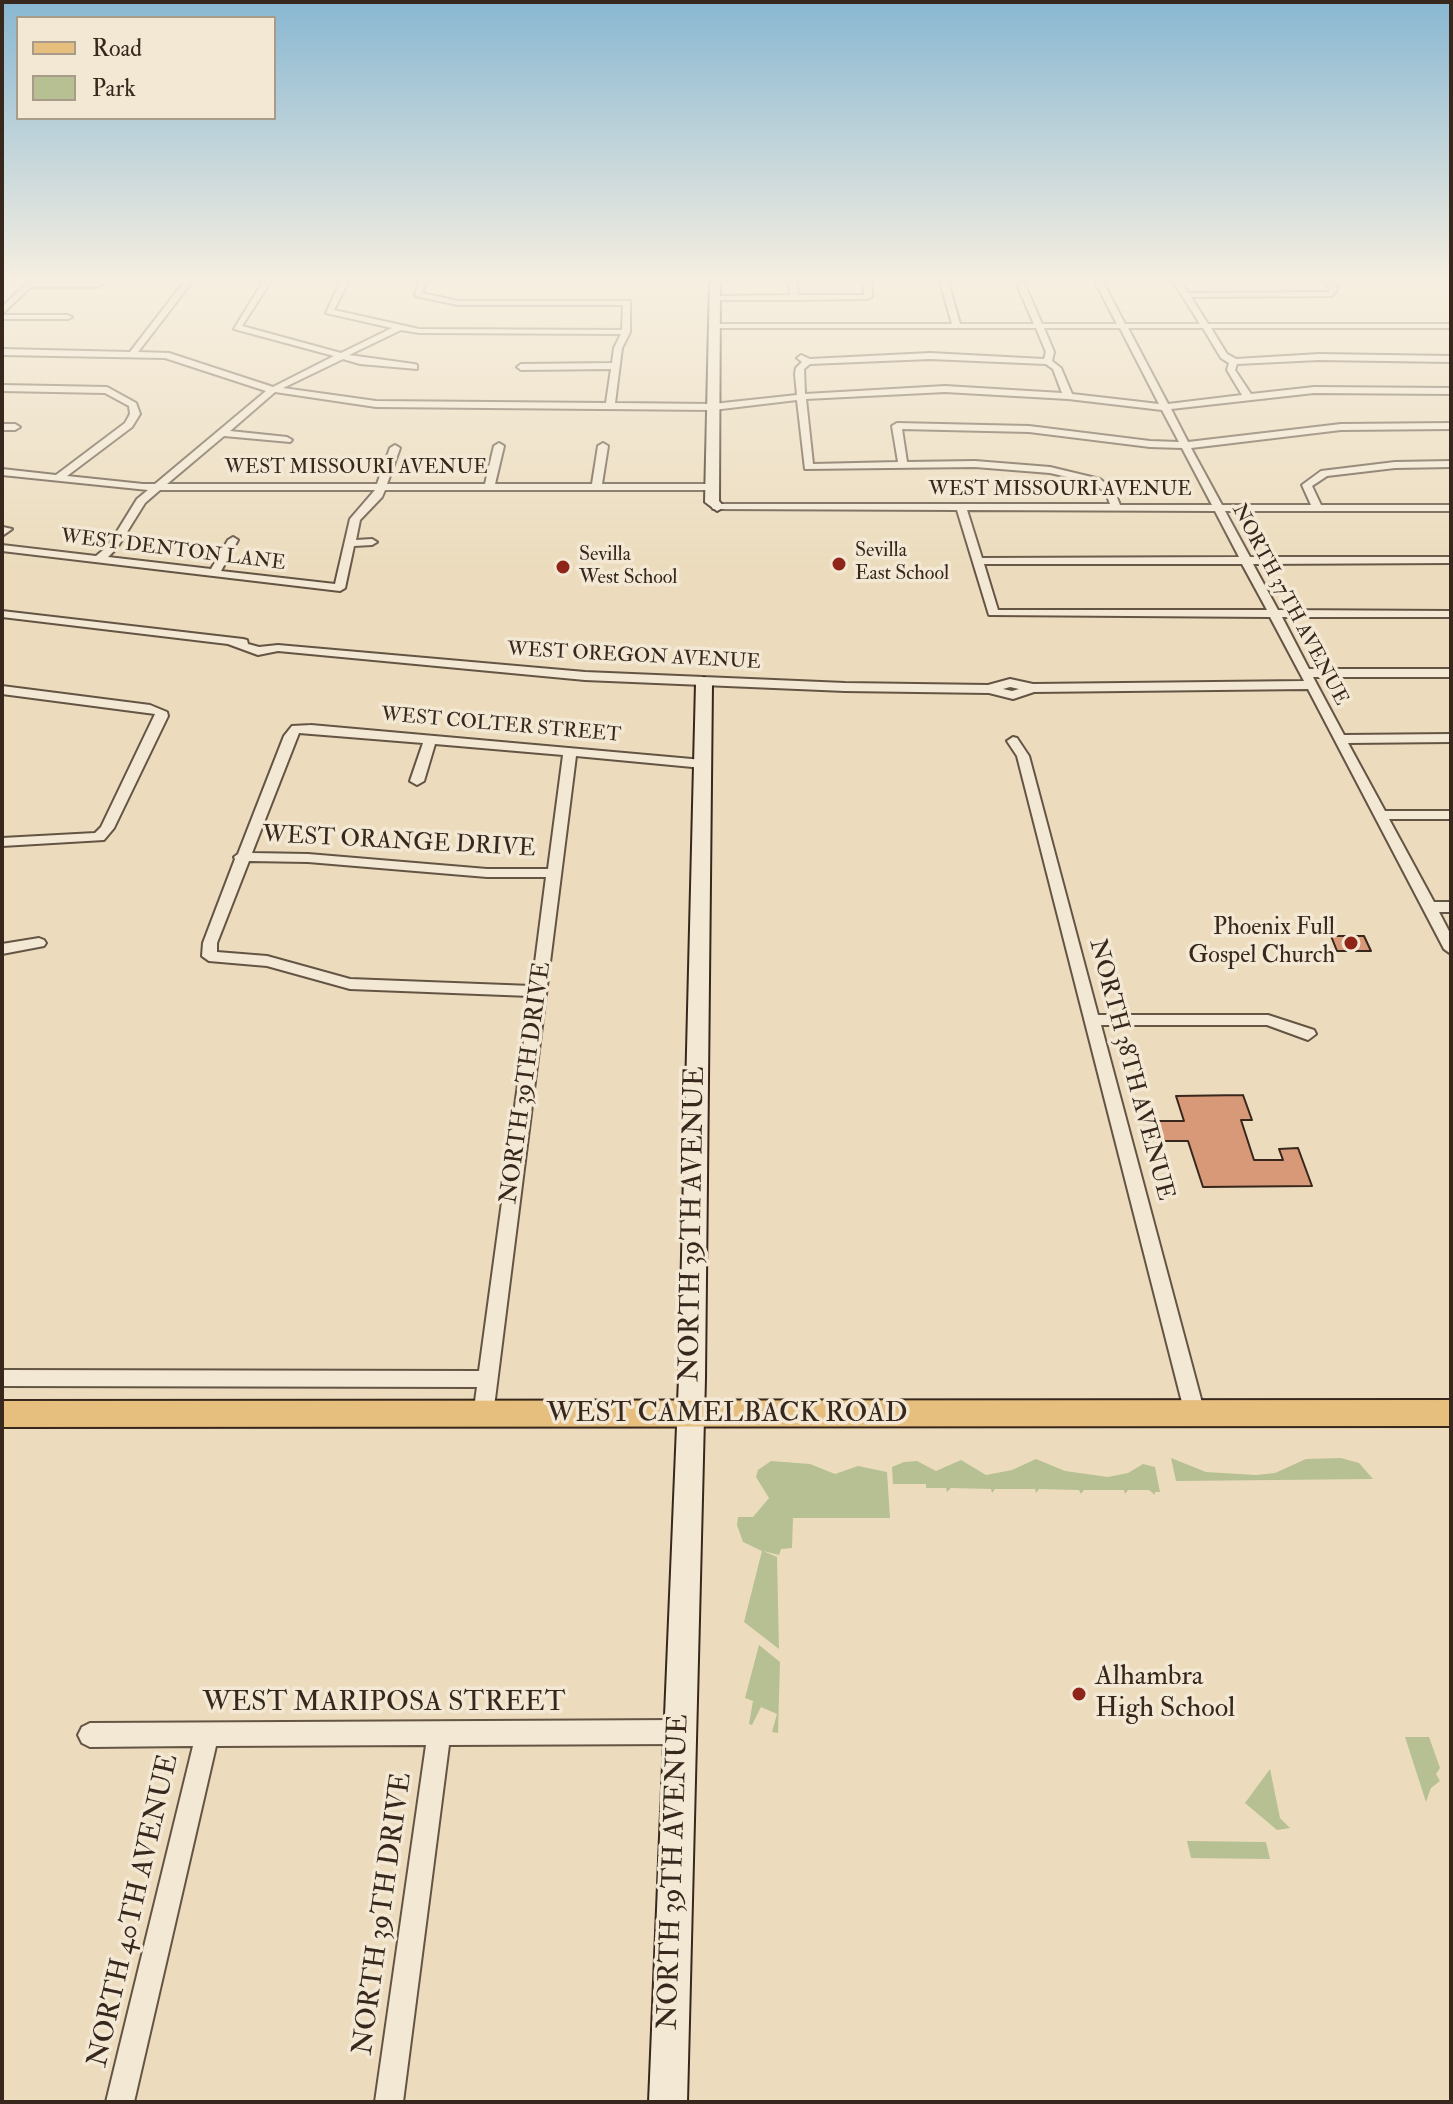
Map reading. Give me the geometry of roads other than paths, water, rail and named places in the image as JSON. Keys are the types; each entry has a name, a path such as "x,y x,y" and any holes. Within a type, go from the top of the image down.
{"main road":[{"name":"WEST CAMELBACK ROAD","path":"2,1414 689,1416 1451,1413"}],"street":[{"path":"231,376 273,390 376,404 713,407 801,396 945,389 1068,396 1163,407 1247,396 1365,388 1451,391"},
{"path":"98,560 112,548 137,506 157,487 273,390 301,376"},
{"path":"610,404 614,376"},
{"path":"714,376 712,502 717,507"},
{"path":"800,376 808,467 1027,467 1101,479 1117,509"},
{"path":"1060,376 1068,396"},
{"name":"NORTH 37TH AVENUE","path":"1147,376 1451,949"},
{"path":"1235,376 1247,396"},
{"path":"2,388 92,388 115,393 136,406 129,425 58,478"},
{"path":"903,465 897,426 1029,429 1139,443 1183,445 1235,443 1326,428 1451,426"},
{"path":"2,427 15,427"},
{"path":"223,433 287,440"},
{"path":"489,487 499,446"},
{"path":"597,487 603,446"},
{"path":"372,542 350,543 356,516 376,497 395,448"},
{"path":"1318,509 1307,492 1304,480 1343,470 1451,464"},
{"name":"WEST MISSOURI AVENUE","path":"2,472 157,487 712,487"},
{"name":"WEST MISSOURI AVENUE","path":"717,507 1451,508"},
{"path":"962,509 993,613 1451,614"},
{"path":"214,574 233,540"},
{"name":"WEST DENTON LANE","path":"2,548 340,588 350,543"},
{"path":"977,561 1451,560"},
{"name":"WEST OREGON AVENUE","path":"2,614 233,643 258,651 278,648 484,669 704,683 989,689 1013,695 1033,688 1314,689"},
{"path":"1305,673 1451,673"},
{"name":"NORTH 39TH AVENUE","path":"668,2102 689,1416 704,683"},
{"path":"2,690 161,712 114,814 99,837 2,842"},
{"name":"WEST COLTER STREET","path":"241,857 290,736 296,729 703,764"},
{"path":"1340,739 1451,738"},
{"path":"417,781 430,740"},
{"name":"NORTH 38TH AVENUE","path":"1013,741 1023,756 1195,1414"},
{"name":"NORTH 39TH DRIVE","path":"483,1415 570,752"},
{"path":"1380,815 1451,815"},
{"path":"241,857 210,943 209,956 267,961 350,984 539,991"},
{"name":"WEST ORANGE DRIVE","path":"241,857 308,858 487,873 555,873"},
{"path":"1429,907 1451,907"},
{"path":"2,949 39,943"},
{"path":"1092,1020 1268,1020 1308,1034"},
{"path":"2,1378 488,1379"},
{"name":"WEST MARIPOSA STREET","path":"90,1735 679,1732"},
{"name":"NORTH 39TH DRIVE","path":"389,2102 439,1733"},
{"name":"NORTH 40TH AVENUE","path":"120,2102 207,1735"}],"place":[{"name":"Sevilla East School","path":"839,564"},
{"name":"Sevilla West School","path":"563,567"},
{"name":"Phoenix Full Gospel Church","path":"1351,943"},
{"name":"Alhambra High School","path":"1079,1694"}]}
